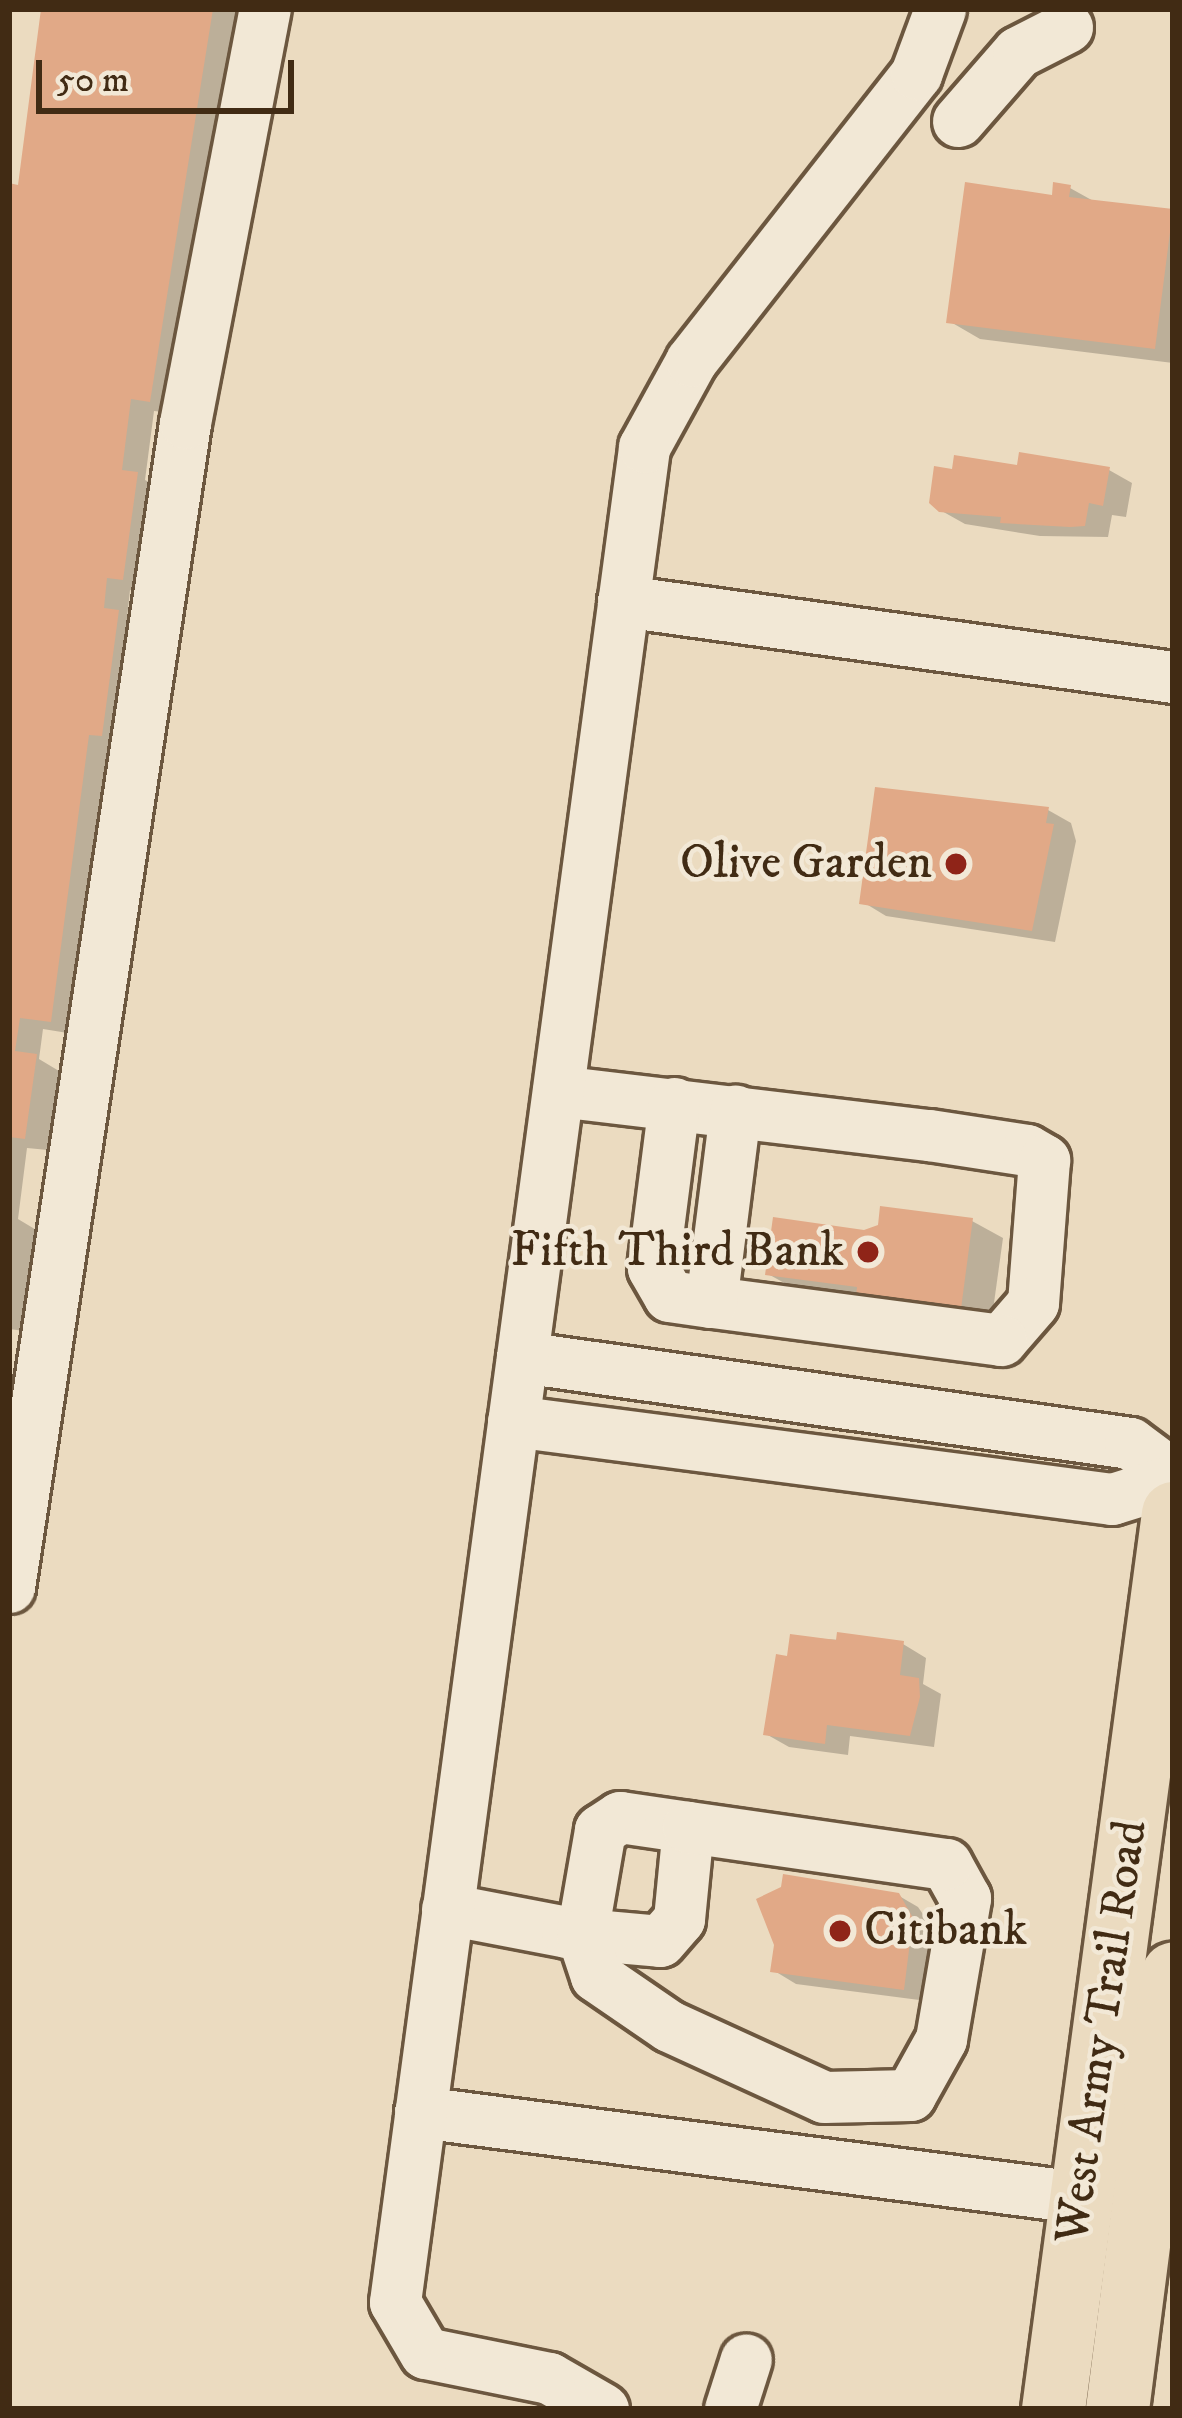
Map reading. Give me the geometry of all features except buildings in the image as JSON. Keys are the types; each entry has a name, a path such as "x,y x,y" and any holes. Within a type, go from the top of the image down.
{"main road":[{"name":"West Army Trail Road","path":"1053,2409 1173,1513"},
{"name":"West Army Trail Road","path":"1117,2409 1133,2276 1158,2206 1173,1974"},
{"path":"1078,2198 1133,2276"}],"lane":[{"path":"9,1587 21,1424 185,423 265,9"},
{"path":"603,2409 549,2378 425,2354 395,2302 644,447 668,396 916,74 940,9"},
{"path":"958,121 1018,52 1067,27"},
{"path":"623,601 1173,677"},
{"path":"558,1091 674,1103 1028,1150 1044,1160 1033,1303 1001,1340 669,1296 653,1268 674,1103"},
{"path":"711,1302 735,1111"},
{"path":"522,1358 1130,1443 1173,1478"},
{"path":"513,1421 1112,1499 1173,1478"},
{"path":"620,1817 688,1826 946,1864 964,1898 941,2039 910,2095 824,2096 669,2026 596,1976 582,1934 600,1830 620,1817"},
{"path":"448,1910 582,1934 660,1941 679,1919 688,1826"},
{"path":"420,2112 1078,2198"},
{"path":"730,2409 746,2359"}],"place":[{"name":"Olive Garden","path":"956,864"},
{"name":"Fifth Third Bank","path":"868,1252"},
{"name":"Citibank","path":"840,1931"}]}
